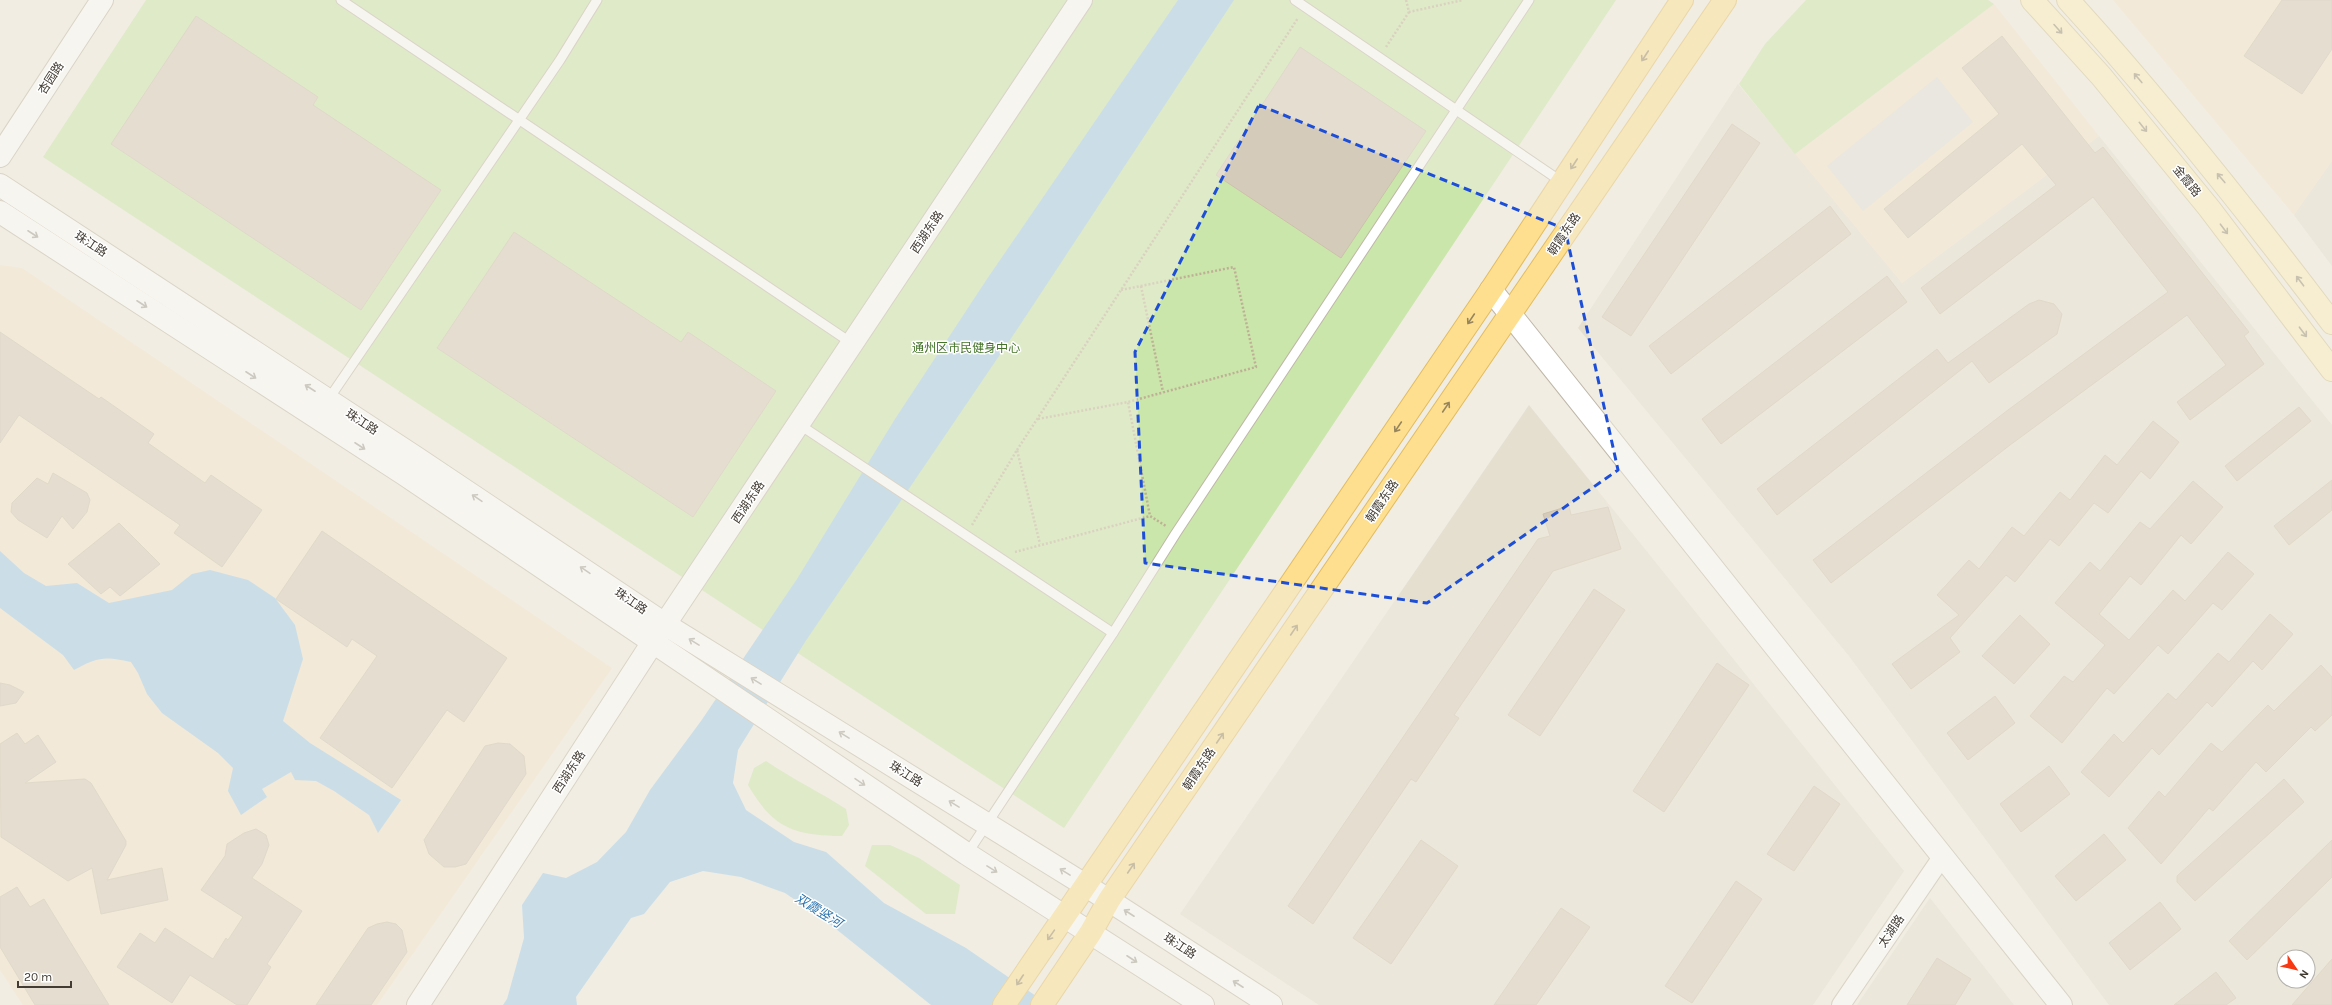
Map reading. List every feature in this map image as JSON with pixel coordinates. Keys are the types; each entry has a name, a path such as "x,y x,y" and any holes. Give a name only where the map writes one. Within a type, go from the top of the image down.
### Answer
{"main road":[{"path":"1660,34 1669,0"},
{"path":"1004,1005 1037,954 1491,290 1682,0"},
{"name":"朝霞东路","path":"1042,1005 1092,932 1109,900 1725,0"},
{"name":"金霞路","path":"2032,0 2101,76 2189,184 2332,370"},
{"path":"2068,0 2122,58 2236,196 2332,323"}],"street":[{"name":"杏园路","path":"0,156 102,0"},
{"name":"西湖东路","path":"418,1005 653,642 666,625 800,424 1081,0"},
{"name":"珠江路","path":"0,185 328,400 666,625 1109,900 1271,1005"},
{"name":"珠江路","path":"0,212 370,453 715,683 967,854 1092,932 1203,1005"},
{"path":"1491,290 2061,1005"},
{"name":"太湖路","path":"1841,1005 1942,857"}],"lane":[{"path":"341,0 853,344"},
{"path":"328,400 519,120 597,0"},
{"path":"1295,0 1562,182"},
{"path":"967,854 1113,633 1176,533 1529,0"},
{"path":"800,424 1010,566 1113,633"}],"path":[{"path":"1406,0 1409,12"},
{"path":"1379,57 1409,12 1463,0"},
{"path":"966,535 1017,450 1305,7"},
{"path":"1038,419 1128,402 1256,367 1234,267 1121,290"},
{"path":"1141,286 1163,392"},
{"path":"1128,402 1150,516 1176,533"},
{"path":"1017,450 1040,544"},
{"path":"1010,566 1016,551 1150,516"}],"highlighted area":[{"path":"1259,105 1565,229 1618,470 1427,603 1145,563 1135,352"}],"shaded area":[{"path":"2113,0 2332,0 2332,161 2294,215"},
{"path":"1994,4 2099,136 1902,283 1795,154"},
{"path":"1937,77 1973,122 1863,211 1827,166"},
{"path":"1738,84 1902,283 2099,136 2332,425 2332,1005 2109,1005 1849,656 1578,328"},
{"path":"2332,161 2332,266 2294,215"},
{"path":"0,265 22,268 612,668 377,1005 23,1005 0,970"},
{"path":"1529,405 1904,871 1813,1005 1319,1005 1180,914"},
{"path":"1930,898 2014,1005 1857,1005"}],"green space":[{"name":"通州区市民健身中心","path":"146,0 1616,0 1064,828 43,157"},
{"path":"1806,0 1988,0 1994,4 1795,154 1739,84 1765,44"},
{"path":"766,761 846,809 849,825 842,836 810,834 797,831 776,820 766,811 748,785 754,768"},
{"path":"872,845 890,845 919,858 960,885 955,914 926,914 865,866"}],"water":[{"name":"双霞竖河","path":"1178,0 1234,0 1020,325 805,642 738,750 733,783 746,810 794,842 826,852 884,903 966,948 1049,1005 931,1005 826,921 785,893 741,877 703,871 670,882 644,914 631,918 576,997 577,1005 503,1005 507,999 524,938 522,905 543,873 566,878 597,862 626,832 650,790 701,721 797,579 895,419 987,279"},
{"path":"0,551 24,573 46,586 77,583 109,603 172,590 192,574 210,570 248,580 275,598 295,625 303,659 283,721 310,743 401,800 378,833 369,815 334,791 316,781 295,780 291,772 262,789 267,797 241,815 228,791 233,768 218,753 162,713 147,694 138,673 131,662 107,658 89,662 74,670 63,655 0,608"}],"building":[{"path":"2282,0 2332,0 2332,49 2302,94 2244,56"},
{"path":"196,16 318,97 313,105 441,190 361,310 111,144"},
{"path":"2002,36 2095,153 2103,147 2249,332 2244,336 2264,364 2190,420 2177,402 2226,365 2187,315 2010,445 1831,583 1813,560 2008,410 2168,292 2093,197 1940,314 1921,288 2056,185 2022,144 1908,238 1884,209 1999,114 1962,68"},
{"path":"1300,47 1426,131 1341,258 1216,175"},
{"path":"1732,124 1760,143 1631,336 1602,317"},
{"path":"1830,206 1851,234 1671,374 1649,346"},
{"path":"514,232 681,342 688,332 776,391 693,517 437,348"},
{"path":"1887,276 1907,302 1721,444 1702,419"},
{"path":"2039,300 2054,304 2062,314 2057,334 1989,383 1972,361 1777,515 1757,489 1937,349 1948,363 2029,304"},
{"path":"0,332 99,399 101,397 154,434 148,443 205,483 211,475 262,510 222,567 174,533 180,525 19,415 0,443"},
{"path":"2299,407 2311,421 2237,481 2225,466"},
{"path":"2153,421 2179,442 2150,479 2141,471 2108,513 2094,503 2059,546 2050,539 2015,582 2006,575 1950,638 1960,652 1911,689 1892,664 1959,615 1937,595 1969,560 1979,569 2012,527 2024,536 2060,492 2070,500 2105,455 2117,465"},
{"path":"53,473 87,493 90,500 87,512 73,529 62,516 47,538 18,520 11,512 12,503 37,478 48,484"},
{"path":"2332,480 2332,510 2289,545 2274,526"},
{"path":"2193,481 2223,507 2191,544 2181,535 2141,585 2130,576 2099,614 2129,640 2173,590 2185,601 2228,552 2254,574 2222,610 2213,603 2168,654 2158,645 2114,694 2107,688 2062,743 2030,716 2064,676 2073,682 2105,645 2055,603 2090,562 2100,571 2140,522 2150,529"},
{"path":"1569,506 1571,515 1608,507 1621,549 1553,571 1454,715 1459,718 1416,782 1411,779 1313,924 1288,906 1538,539 1550,536 1543,514"},
{"path":"119,523 160,564 120,596 110,587 101,594 68,564"},
{"path":"322,531 507,658 464,722 447,710 392,788 320,738 377,656 352,639 347,647 276,599"},
{"path":"1594,589 1625,610 1540,736 1508,715"},
{"path":"2270,614 2293,634 2262,670 2253,661 2212,707 2207,702 2159,755 2152,748 2109,797 2081,772 2114,734 2123,743 2168,693 2176,700 2218,653 2229,662"},
{"path":"2020,615 2050,644 2014,684 1982,656"},
{"path":"1717,663 1749,685 1664,812 1633,791"},
{"path":"2321,665 2332,677 2332,715 2315,731 2311,727 2266,772 2256,762 2213,811 2209,808 2161,864 2128,828 2159,791 2165,797 2211,743 2222,752 2268,705 2274,711"},
{"path":"0,683 10,685 24,692 16,703 0,706"},
{"path":"1995,696 2015,723 1968,760 1947,733"},
{"path":"17,733 25,744 38,735 56,762 25,783 85,779 91,783 126,841 126,845 107,880 162,868 168,900 101,914 92,868 68,881 1,837 0,744"},
{"path":"498,743 510,744 524,756 526,774 466,864 455,867 444,867 429,854 424,840 485,746"},
{"path":"2049,766 2070,794 2021,832 2000,804"},
{"path":"2284,779 2304,802 2195,901 2177,882 2177,876"},
{"path":"1814,786 1840,804 1794,871 1767,854"},
{"path":"256,829 266,835 269,845 262,864 252,878 302,911 267,964 271,967 247,1005 237,1005 190,975 172,1003 117,967 140,933 155,943 165,928 213,959 226,938 228,940 243,917 201,890 225,856 227,844 244,833"},
{"path":"2104,834 2126,860 2076,901 2055,876"},
{"path":"1421,840 1458,866 1391,964 1353,938"},
{"path":"2332,840 2332,877 2247,960 2229,941"},
{"path":"1736,881 1762,899 1692,1003 1665,986"},
{"path":"17,887 30,907 44,899 109,1005 35,1005 0,947 0,897"},
{"path":"2160,902 2181,929 2130,970 2109,943"},
{"path":"1561,908 1590,927 1536,1005 1494,1005"},
{"path":"387,922 396,924 402,930 407,952 371,1005 316,1005 368,928"},
{"path":"1937,958 1971,979 1955,1005 1907,1005"},
{"path":"2332,959 2332,1005 2292,1005 2306,989 2316,989 2316,977"},
{"path":"2216,972 2236,998 2226,1005 2174,1005"}]}
